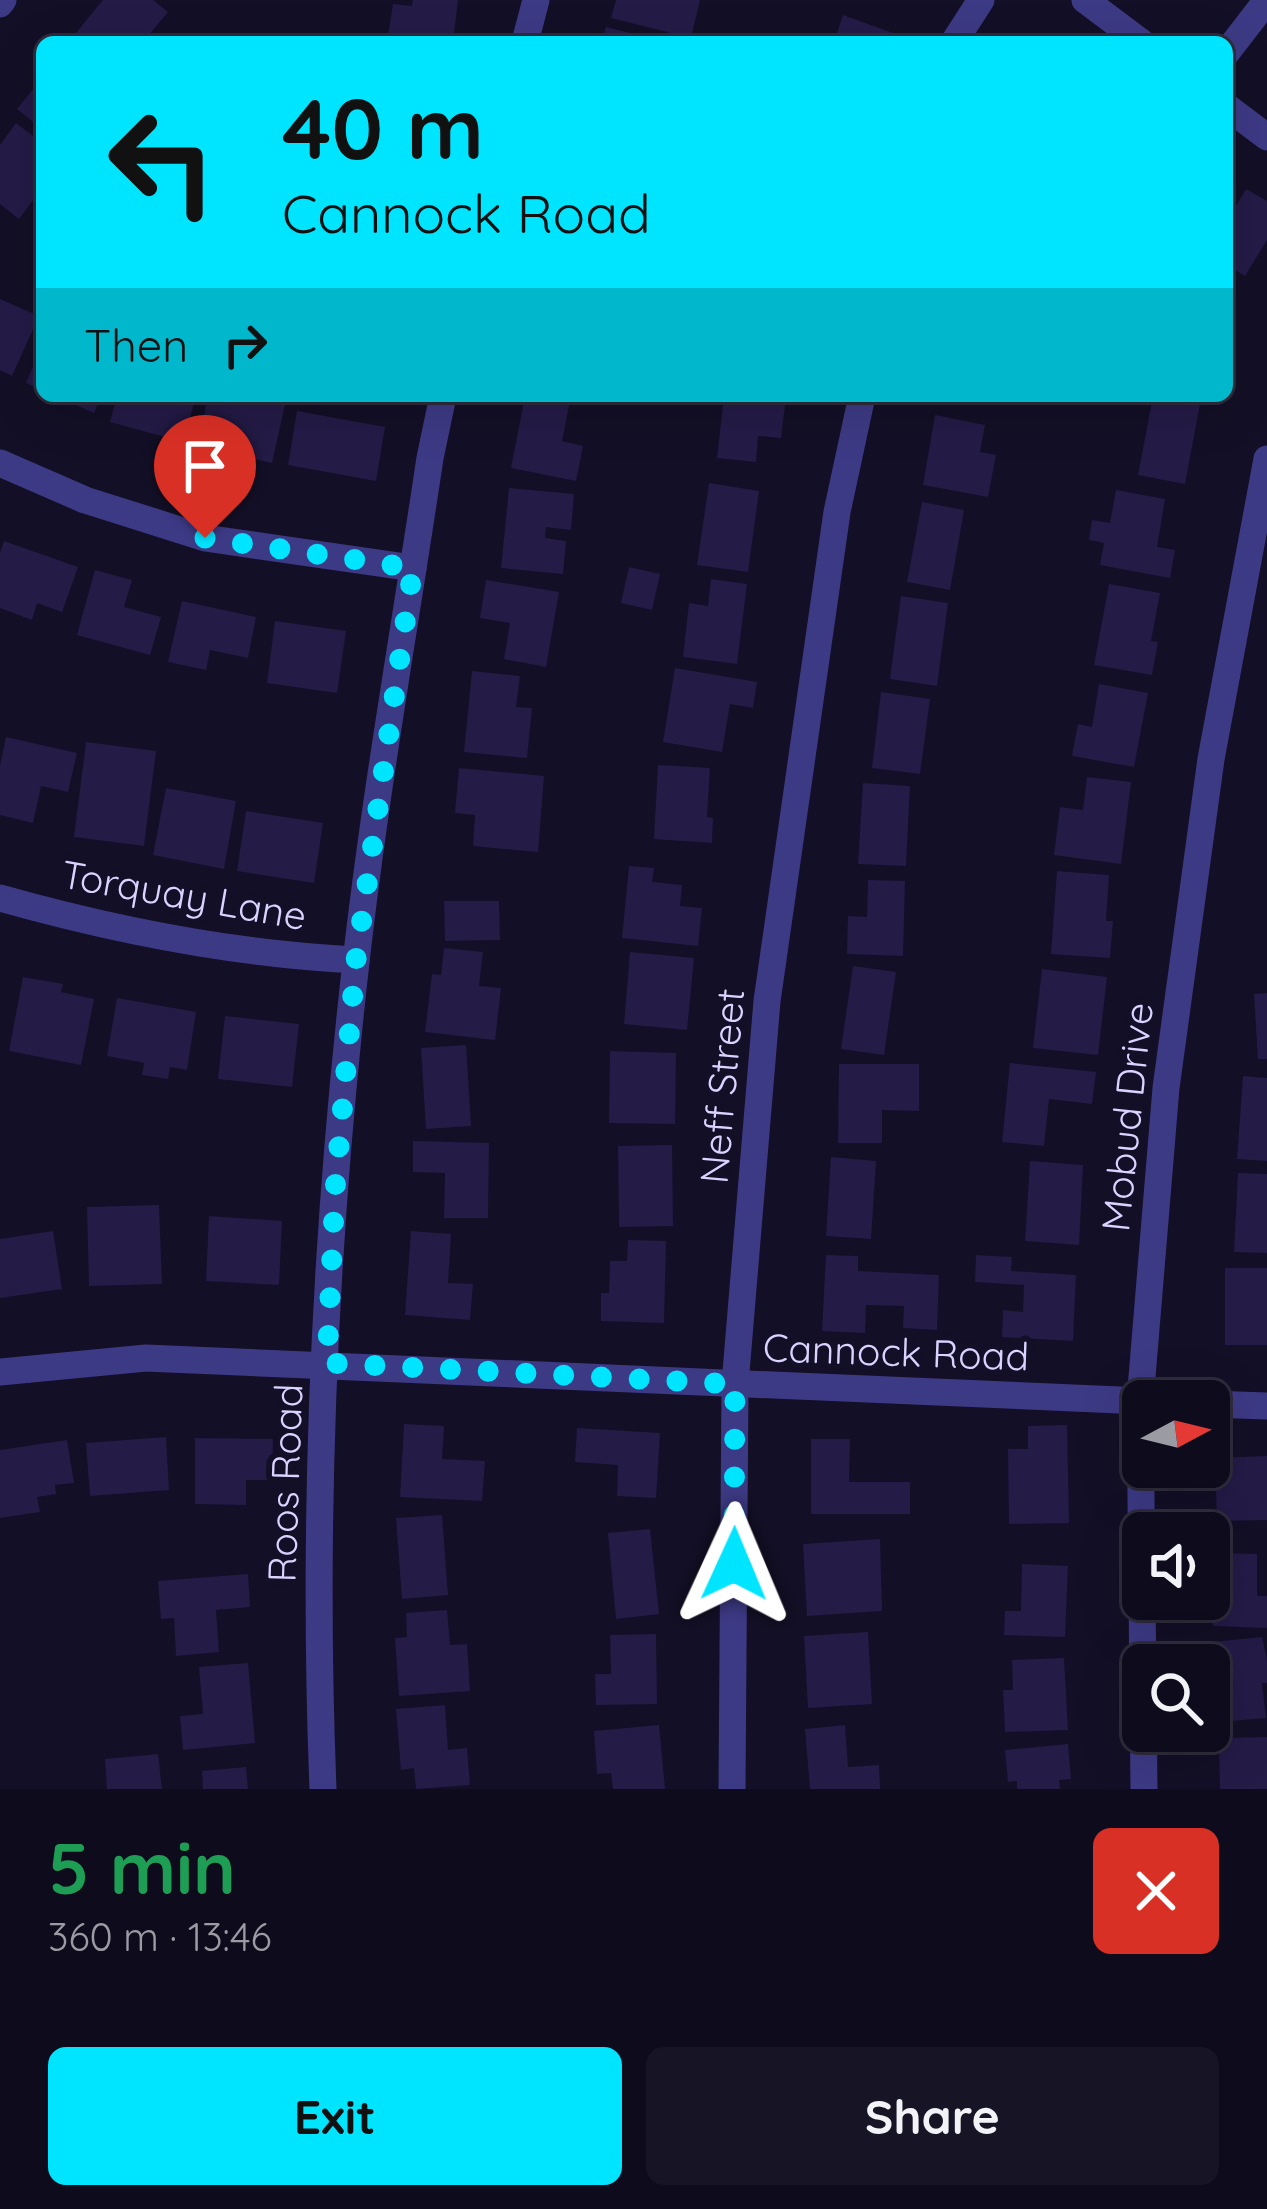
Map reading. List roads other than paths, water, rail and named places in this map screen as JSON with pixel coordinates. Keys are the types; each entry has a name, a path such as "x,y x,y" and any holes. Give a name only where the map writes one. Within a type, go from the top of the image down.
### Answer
{"street":[{"path":"527,36 536,0"},
{"path":"957,36 981,0"},
{"path":"1085,0 1133,36"},
{"path":"1233,44 1267,0"},
{"path":"1233,112 1267,137"},
{"name":"Roos Road","path":"323,1789 320,1565 335,1190 356,960 442,402"},
{"name":"Neff Street","path":"732,1789 735,1384 767,1001 837,512 861,402"},
{"name":"Mobud Drive","path":"1143,1380 1172,1041 1211,759 1267,459"},
{"path":"0,463 85,500 205,538 413,568"},
{"name":"Torquay Lane","path":"0,898 95,925 170,939 289,957 356,960"},
{"name":"Cannock Road","path":"0,1372 146,1358 1122,1400"},
{"path":"1230,1405 1267,1406"},
{"name":"Mobud Drive","path":"1142,1488 1144,1789"}]}
